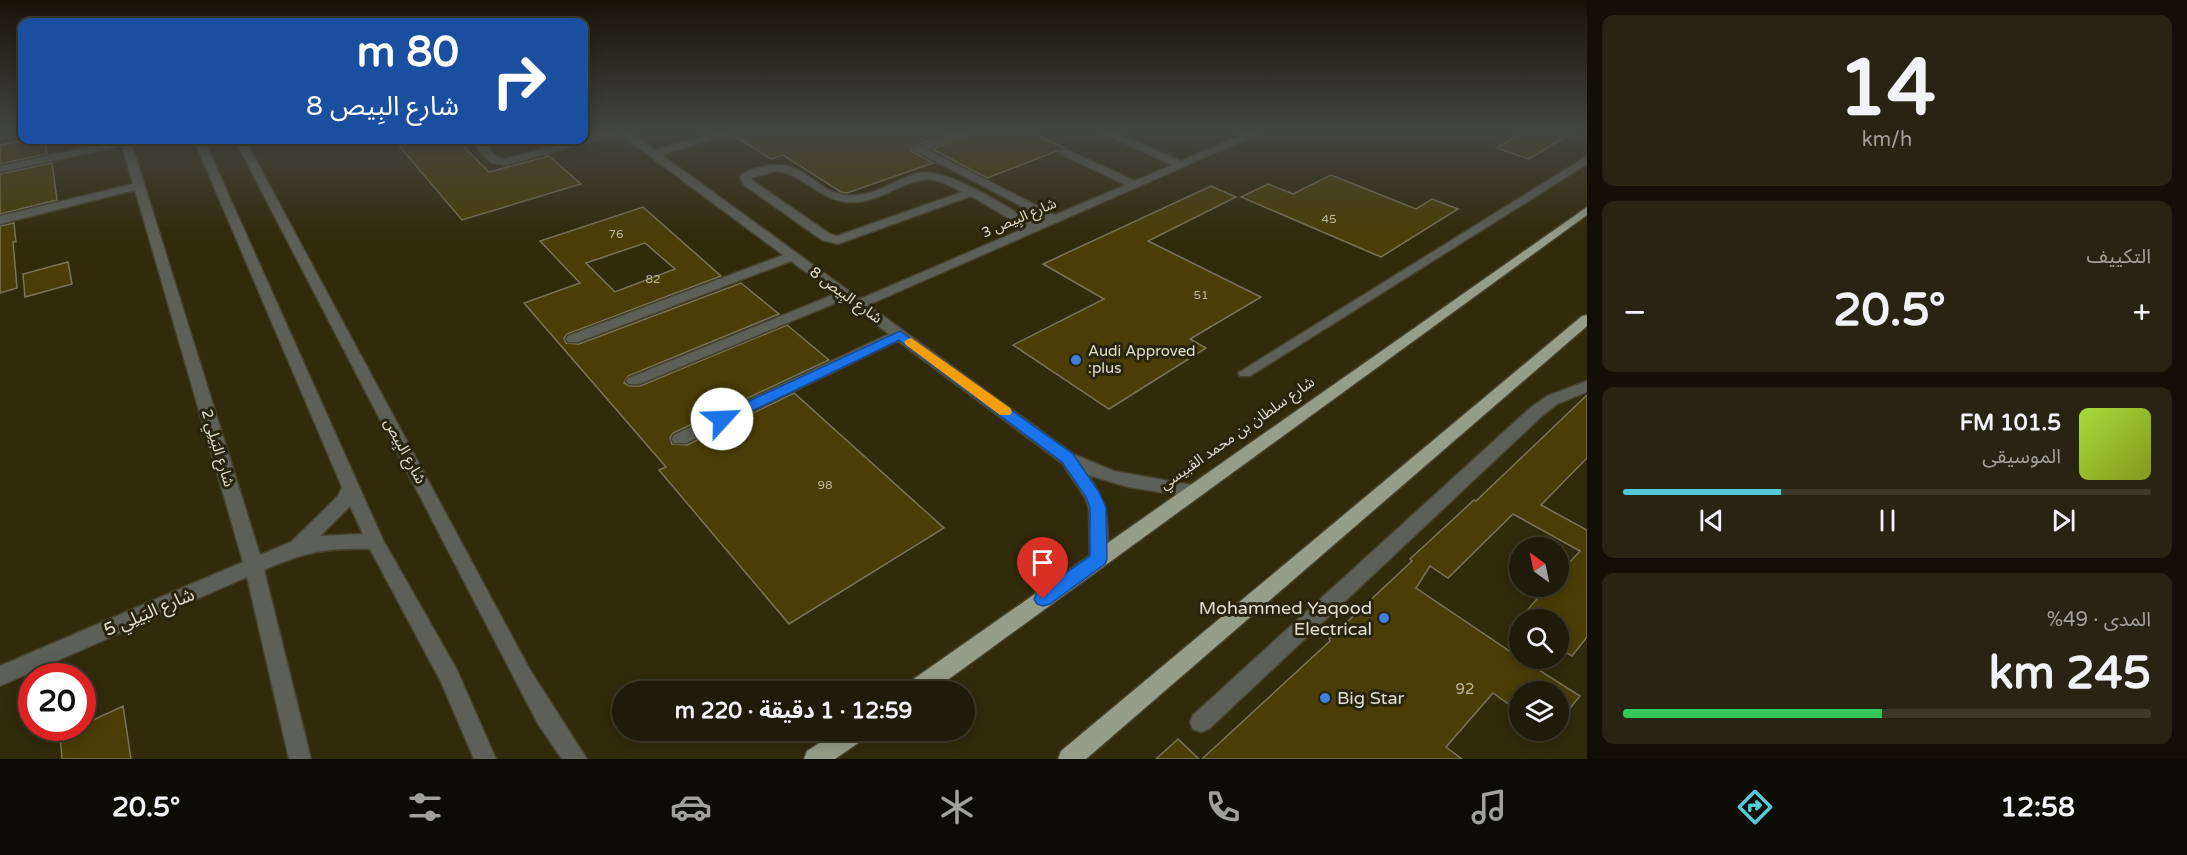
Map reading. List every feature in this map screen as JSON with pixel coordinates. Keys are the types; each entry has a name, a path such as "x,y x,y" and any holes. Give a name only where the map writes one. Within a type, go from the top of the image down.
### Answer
{"main road":[{"name":"شارع سلطان بن محمد القبيسي","path":"928,681 1587,210"},
{"path":"1069,759 1587,320"},
{"path":"815,759 842,741"}],"street":[{"name":"شارع البَيلِي 2","path":"134,167 254,566 300,759"},
{"path":"211,167 375,542 450,677 485,759"},
{"name":"شارع البِيص","path":"254,167 523,677 546,717 576,759"},
{"name":"شارع البِيص 8","path":"672,167 1067,458 1099,475 1191,491"},
{"path":"777,167 751,173 745,179 826,237 838,240 970,193"},
{"path":"784,167 795,171 835,196 852,200 930,175 941,177 1034,228"},
{"path":"953,167 1054,219"},
{"path":"1097,167 1135,185"},
{"name":"شارع البِيص 3","path":"859,304 1175,167"},
{"path":"1245,373 1574,167"},
{"path":"0,220 139,186"},
{"path":"573,339 793,256"},
{"path":"634,381 845,294"},
{"path":"680,440 900,334"},
{"path":"1201,722 1536,412 1552,400 1587,386"},
{"name":"شارع البِيص 8","path":"1067,458 1094,496 1098,508 1099,559"},
{"name":"شارع البَيلِي 5","path":"298,547 345,500 351,486"},
{"name":"شارع البَيلِي 5","path":"0,676 298,547 336,542 375,542"}],"shaded area":[{"path":"0,167 1587,167 1587,759 0,759"}],"building":[{"path":"31,167 53,167 57,200 0,214 0,174"},
{"path":"417,167 484,167 489,172 506,167 562,167 581,184 462,220"},
{"path":"802,167 920,167 847,193 841,192"},
{"path":"967,167 1015,167 987,178"},
{"path":"1331,175 1416,209 1432,199 1458,209 1381,257 1241,197 1268,184 1293,194"},
{"path":"1211,186 1236,197 1148,241 1261,297 1190,339 1206,348 1109,409 1013,345 1104,299 1043,264"},
{"path":"643,207 721,276 567,334 564,338 566,343 579,344 741,283 779,314 628,376 624,383 629,386 640,386 787,325 829,360 673,433 670,438 672,444 687,445 794,393 944,528 789,624 659,470 666,467 524,303 580,283 540,241","holes":["645,243 675,269 615,292 586,263"]},
{"path":"14,223 16,242 13,242 17,288 0,293 0,226"},
{"path":"68,262 72,284 25,297 23,274"},
{"path":"1587,395 1587,458 1541,505 1587,530 1587,637 1572,656 1569,654 1569,609 1528,609 1539,597 1569,597 1569,563 1580,551 1569,545 1569,537 1555,537 1513,514 1448,578 1430,566 1416,588 1509,651 1509,669 1537,669 1556,681 1509,681 1509,704 1493,693 1446,747 1462,759 1202,759 1330,641 1329,639 1412,561 1410,559 1474,500 1476,501"},
{"path":"1569,689 1580,696 1569,710"},
{"path":"123,706 131,759 62,759 60,741 96,741 96,719"},
{"path":"1178,739 1199,759 1156,759"}],"slow traffic":[{"path":"911,342 1005,412"}],"place":[{"name":"Audi Approved :plus","path":"1076,360"},
{"name":"Mohammed Yaqood Electrical","path":"1384,618"},
{"name":"Big Star","path":"1325,698"}],"route":[{"path":"722,419 900,334 1067,458 1094,496 1098,508 1099,559 1043,599"}]}
